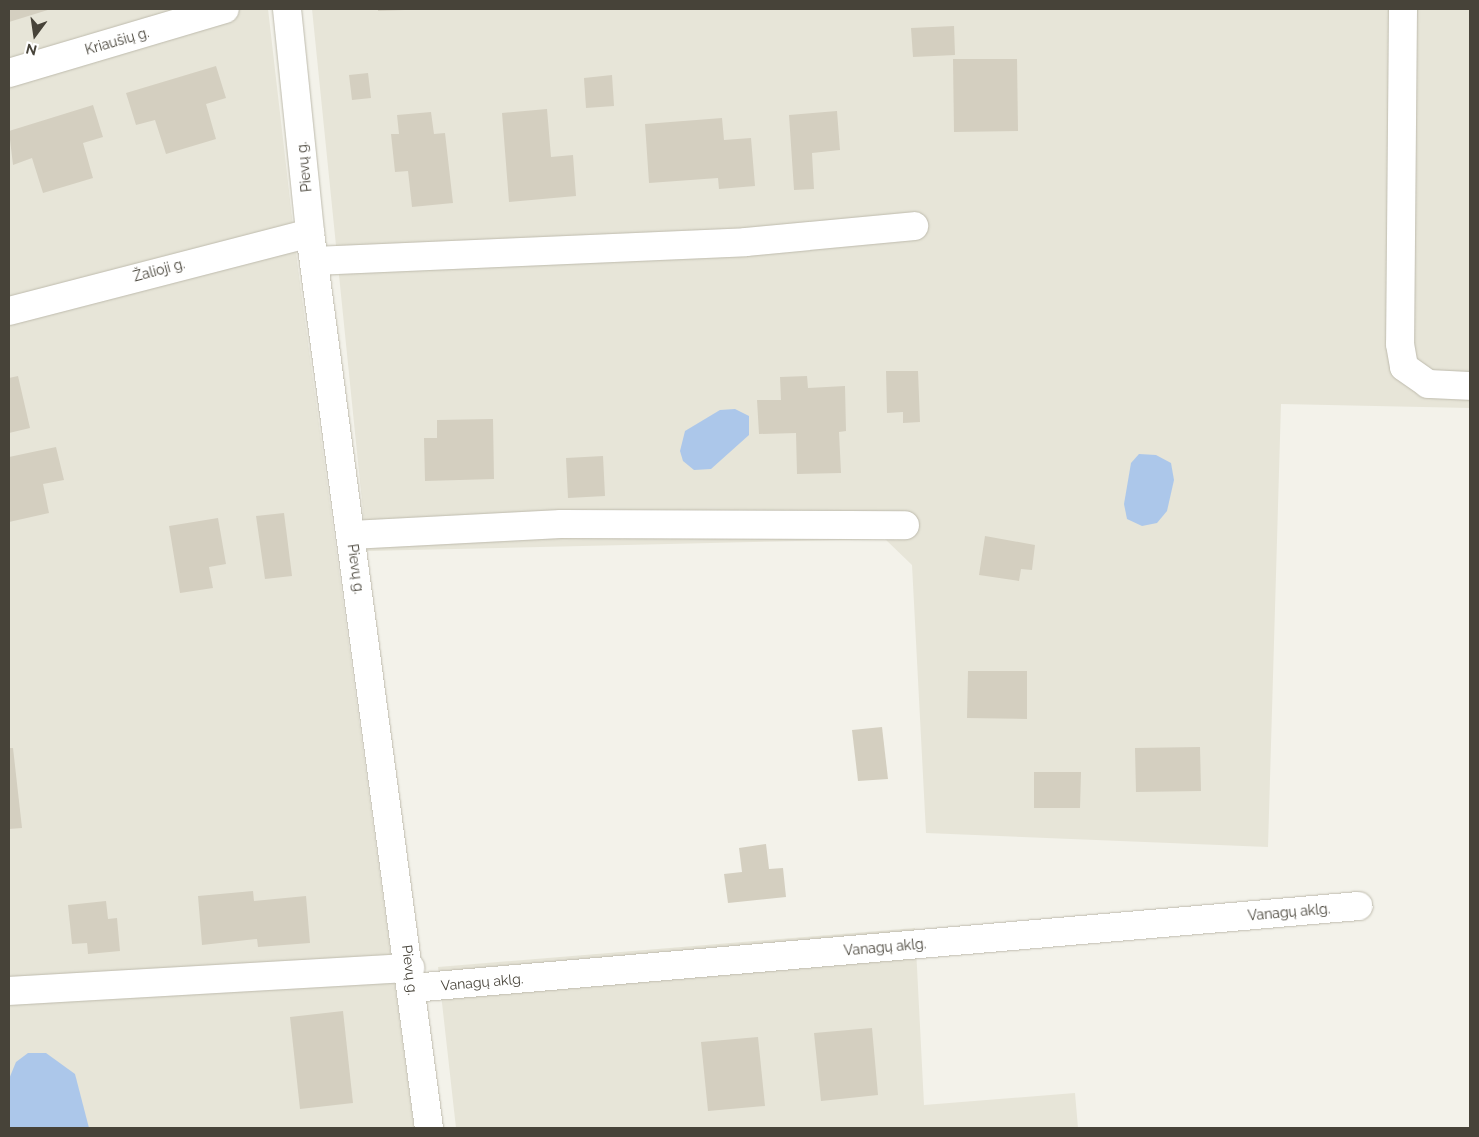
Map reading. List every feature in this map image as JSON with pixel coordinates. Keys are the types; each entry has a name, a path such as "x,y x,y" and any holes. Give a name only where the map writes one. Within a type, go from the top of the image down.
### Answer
{"street":[{"name":"Kriaušių g.","path":"9,73 225,9"},
{"name":"Pievų g.","path":"287,9 310,233 411,978 429,1128"},
{"path":"1403,9 1400,344 1404,367 1428,384 1470,386"},
{"path":"314,261 746,242 914,226"},
{"name":"Žalioji g.","path":"9,311 310,233"},
{"path":"351,535 561,524 905,525"},
{"name":"Vanagų aklg.","path":"9,991 411,978 1358,906"}],"shaded area":[{"path":"9,9 268,9 297,260 414,1128 9,1128"},
{"path":"312,9 1470,9 1470,408 1281,404 1268,847 926,833 912,565 885,539 367,551"},
{"path":"915,928 924,1105 1075,1093 1078,1128 456,1128 438,967"}],"water":[{"path":"735,409 749,416 749,435 711,469 694,470 683,461 680,451 685,431 720,410"},
{"path":"1139,454 1156,455 1171,463 1174,480 1167,511 1157,523 1142,526 1127,519 1124,504 1131,463"},
{"path":"28,1053 46,1053 75,1074 89,1128 9,1128 9,1079 16,1062"}],"building":[{"path":"9,9 51,9 9,22"},
{"path":"378,9 405,9 405,10 378,11"},
{"path":"954,26 955,55 913,57 911,28"},
{"path":"953,59 1017,59 1018,131 954,132"},
{"path":"216,66 226,98 206,104 216,139 166,154 155,120 136,125 126,93"},
{"path":"368,73 371,98 352,100 349,75"},
{"path":"612,75 614,106 586,108 584,78"},
{"path":"93,105 103,137 83,143 93,178 43,193 32,158 13,165 9,131"},
{"path":"547,109 551,157 573,155 576,196 509,202 502,113"},
{"path":"837,111 840,150 812,153 814,189 794,190 789,115"},
{"path":"431,112 434,134 445,133 453,203 412,207 408,171 395,172 391,134 399,134 397,115"},
{"path":"722,118 724,140 751,138 755,186 719,189 718,178 649,183 645,124"},
{"path":"886,371 918,371 920,422 903,423 903,412 887,413"},
{"path":"18,376 30,428 9,433 9,378"},
{"path":"807,376 808,388 845,386 846,431 839,432 841,473 797,474 796,433 759,434 757,400 781,400 780,377"},
{"path":"493,419 494,479 425,481 424,438 437,438 437,420"},
{"path":"56,447 64,480 43,484 49,513 9,522 9,457"},
{"path":"603,456 605,496 568,498 566,458"},
{"path":"284,513 292,576 265,579 256,516"},
{"path":"218,518 226,564 209,567 213,588 180,593 169,526"},
{"path":"985,536 1035,545 1032,570 1021,569 1019,581 979,575"},
{"path":"968,671 1027,671 1027,719 967,718"},
{"path":"882,727 888,779 858,781 852,730"},
{"path":"1200,747 1201,791 1136,792 1135,748"},
{"path":"9,748 13,748 22,828 9,829"},
{"path":"1034,772 1081,772 1080,808 1034,808"},
{"path":"766,844 769,869 783,868 786,897 728,903 724,874 742,872 739,848"},
{"path":"253,891 254,901 306,896 310,943 258,947 257,939 202,945 198,896"},
{"path":"106,901 108,919 117,918 120,951 88,954 87,943 72,944 68,905"},
{"path":"343,1011 353,1103 300,1109 290,1017"},
{"path":"872,1028 878,1095 821,1101 814,1033"},
{"path":"758,1037 765,1106 708,1111 701,1042"}]}
